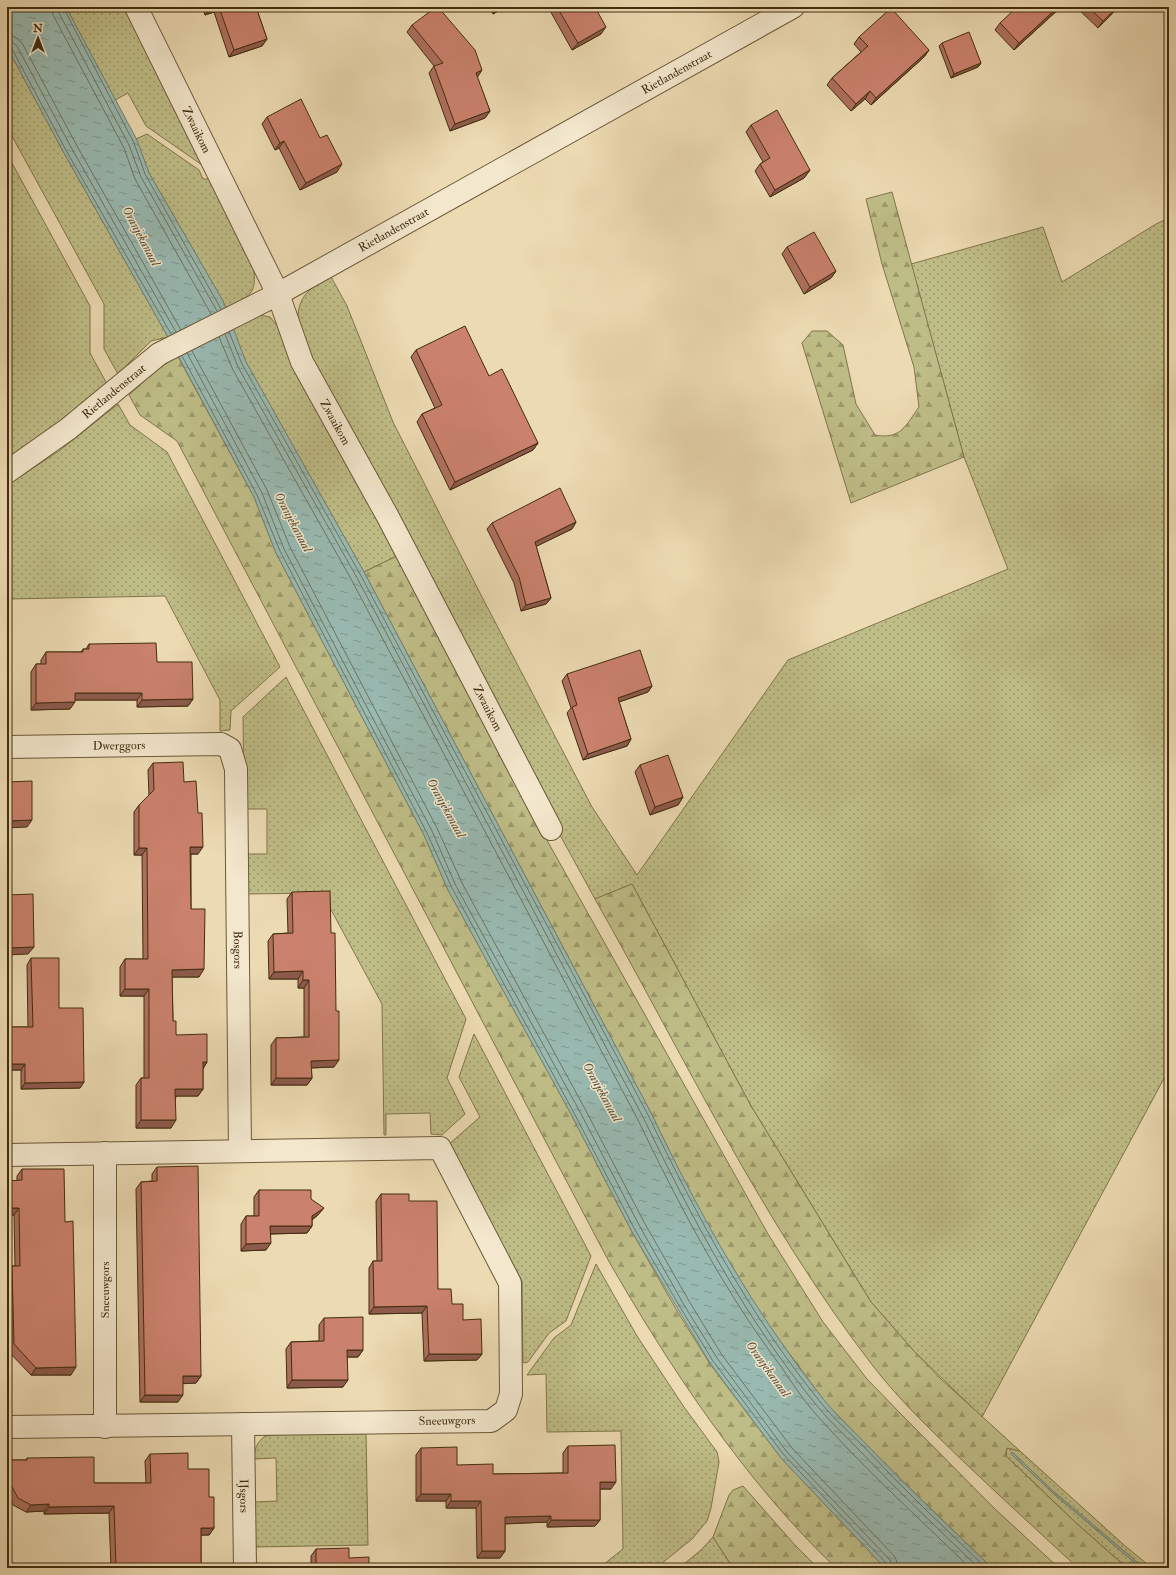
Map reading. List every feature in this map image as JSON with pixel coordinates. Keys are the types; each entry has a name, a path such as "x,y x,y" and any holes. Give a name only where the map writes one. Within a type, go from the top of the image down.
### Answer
{"street":[{"name":"Zwaaikom","path":"136,7 278,294 302,362 388,517 551,829"},
{"name":"Rietlandenstraat","path":"7,472 68,429 159,354 278,294 793,7"},
{"name":"Dwerggors","path":"7,747 221,744 230,749"},
{"name":"Bosgors","path":"230,749 236,769 240,1151"},
{"name":"Sneeuwgors","path":"7,1427 105,1427 491,1421 506,1410 511,1394 510,1283 440,1148 240,1151"},
{"path":"7,1154 240,1151"},
{"name":"Sneeuwgors","path":"105,1153 105,1427"},
{"name":"IJsgors","path":"243,1424 245,1568"}],"green space":[{"path":"66,7 128,7 205,167 146,126 128,93 115,100"},
{"path":"7,47 64,153 168,337 151,341 118,374 104,349 104,304 7,127"},
{"path":"147,134 199,170 203,179 211,179 253,265 254,283 250,294 226,310 223,301 149,173 136,139"},
{"path":"7,154 90,306 90,353 107,384 71,415 7,459 7,297 10,297 7,291"},
{"path":"892,192 964,457 851,503 802,343 812,331 827,331 843,345 856,404 875,435 891,435 902,430 919,407 914,367 882,264 866,199"},
{"path":"1169,218 1169,1069 982,1417 913,1350 871,1302 751,1106 632,884 595,899 537,793 336,413 298,328 299,309 304,296 330,275 347,306 393,422 482,597 592,807 637,875 788,660 1008,569 964,457 911,264 1043,227 1062,282 1156,224"},
{"path":"260,315 270,317 279,328 401,554 364,572 246,362 231,326"},
{"path":"177,355 254,497 276,553 424,835 448,890 571,1114 631,1230 676,1309 710,1364 781,1458 885,1568 836,1568 803,1535 740,1461 711,1421 656,1340 607,1258 177,441 140,415 129,395 151,375"},
{"path":"118,404 130,425 167,452 280,667 231,711 230,730 220,731 220,700 165,596 7,599 7,485 59,451"},
{"path":"401,554 544,835 768,1234 823,1322 867,1379 995,1509 1059,1568 992,1568 887,1466 825,1402 764,1319 716,1240 685,1183 651,1113 364,572"},
{"path":"286,677 466,1019 447,1078 465,1114 442,1135 431,1134 430,1113 386,1114 386,1135 384,1135 382,1004 322,893 246,894 245,854 267,854 267,809 244,809 243,717"},
{"path":"632,884 751,1106 871,1302 913,1350 942,1380 1020,1451 1007,1448 1006,1456 1075,1522 1127,1568 1078,1568 965,1463 906,1404 883,1379 833,1311 795,1254 760,1196 693,1078 595,899"},
{"path":"474,1034 591,1256 566,1321 549,1333 528,1362 523,1363 522,1281 448,1145 480,1117 459,1077"},
{"path":"596,1264 637,1336 684,1407 717,1452 719,1462 711,1508 707,1521 692,1539 656,1568 599,1568 623,1549 621,1431 547,1432 546,1374 527,1375 554,1338 571,1325"},
{"path":"366,1432 368,1545 255,1547 255,1502 277,1501 276,1458 254,1459 256,1446 259,1441 264,1437 283,1433"},
{"path":"1008,1448 1020,1451 1124,1545 1152,1568 1144,1568 1053,1491 1012,1452 1011,1454 1053,1493 1141,1568 1127,1568 1075,1522 1006,1456 1005,1451"},
{"path":"743,1486 794,1544 818,1568 733,1568 713,1537 729,1495 733,1490"},
{"path":"713,1537 733,1568 679,1568 701,1550"}],"water":[{"name":"Oranjekanaal","path":"7,7 66,7 137,140 149,173 223,301 246,362 364,572 651,1113 689,1189 752,1298 799,1368 830,1407 992,1568 885,1568 781,1458 710,1363 631,1230 571,1114 448,890 424,835 276,553 254,497 168,337 64,153 7,47"},
{"path":"1012,1452 1053,1491 1144,1568 1141,1568 1053,1493 1011,1454"}],"building":[{"path":"219,7 256,7 267,39 234,50"},
{"path":"438,7 475,50 482,70 476,73 490,111 455,124 434,66 443,63 412,25"},
{"path":"557,7 599,7 596,9 606,27 578,43"},
{"path":"1017,7 1058,7 1019,43 1000,23"},
{"path":"1088,7 1117,7 1103,21"},
{"path":"891,8 929,50 876,98 870,91 856,104 832,78 868,46 859,37"},
{"path":"969,32 981,63 954,74 942,43"},
{"path":"301,99 320,138 327,135 342,164 306,183 284,141 280,143 267,117"},
{"path":"777,110 810,170 775,190 760,164 770,158 751,125"},
{"path":"814,232 836,271 810,287 787,247"},
{"path":"465,326 489,376 502,369 538,443 455,482 422,414 442,405 416,350"},
{"path":"560,488 576,522 535,542 551,598 526,605 519,577 492,523"},
{"path":"156,643 157,662 192,662 193,699 142,700 142,693 75,693 75,702 36,703 36,664 46,664 46,652 83,652 83,649 89,649 89,644"},
{"path":"640,650 652,686 618,698 631,739 588,754 572,707 577,705 567,674"},
{"path":"668,755 683,797 655,807 640,765"},
{"path":"183,762 184,782 196,781 198,813 202,813 203,847 190,847 191,909 205,909 204,969 172,970 173,1021 176,1021 176,1035 207,1034 207,1062 203,1062 203,1089 175,1089 176,1120 141,1120 141,1078 149,1078 149,989 125,989 125,959 148,959 147,848 139,848 139,805 154,790 153,763"},
{"path":"32,781 32,820 7,821 7,782"},
{"path":"330,891 331,933 335,933 336,1011 339,1011 339,1060 311,1061 312,1078 276,1078 276,1038 309,1037 309,980 303,980 303,971 274,972 273,934 293,933 292,892"},
{"path":"33,894 34,947 7,948 7,895"},
{"path":"31,958 59,958 59,1008 83,1008 84,1082 25,1083 25,1064 7,1064 7,1027 33,1027"},
{"path":"198,1166 201,1376 183,1376 183,1395 145,1395 141,1182 157,1181 157,1167"},
{"path":"22,1169 64,1169 65,1222 73,1221 76,1367 36,1368 14,1344 12,1266 20,1266 19,1208 7,1208 7,1181 22,1180"},
{"path":"259,1190 311,1190 311,1199 324,1208 312,1216 312,1226 270,1226 271,1243 246,1244 246,1216 259,1216"},
{"path":"381,1194 409,1194 409,1201 437,1201 438,1289 451,1289 452,1304 463,1304 463,1320 481,1319 482,1354 429,1354 427,1306 374,1307 373,1261 382,1261"},
{"path":"363,1317 363,1350 347,1350 348,1380 292,1380 291,1342 324,1341 324,1318"},
{"path":"615,1445 616,1482 600,1482 600,1520 551,1520 551,1516 505,1517 505,1551 482,1551 481,1501 451,1501 451,1494 421,1494 421,1448 457,1447 457,1465 493,1464 493,1474 568,1473 568,1446"},
{"path":"188,1453 188,1469 209,1469 209,1497 214,1497 214,1528 201,1528 201,1568 116,1568 114,1506 49,1507 49,1504 31,1505 18,1498 10,1483 10,1460 27,1460 27,1458 94,1457 94,1483 151,1483 150,1454"},
{"path":"349,1548 349,1558 369,1557 369,1568 291,1568 291,1566 316,1565 316,1549"},
{"path":"34,1566 64,1566 64,1568 34,1568"}]}
